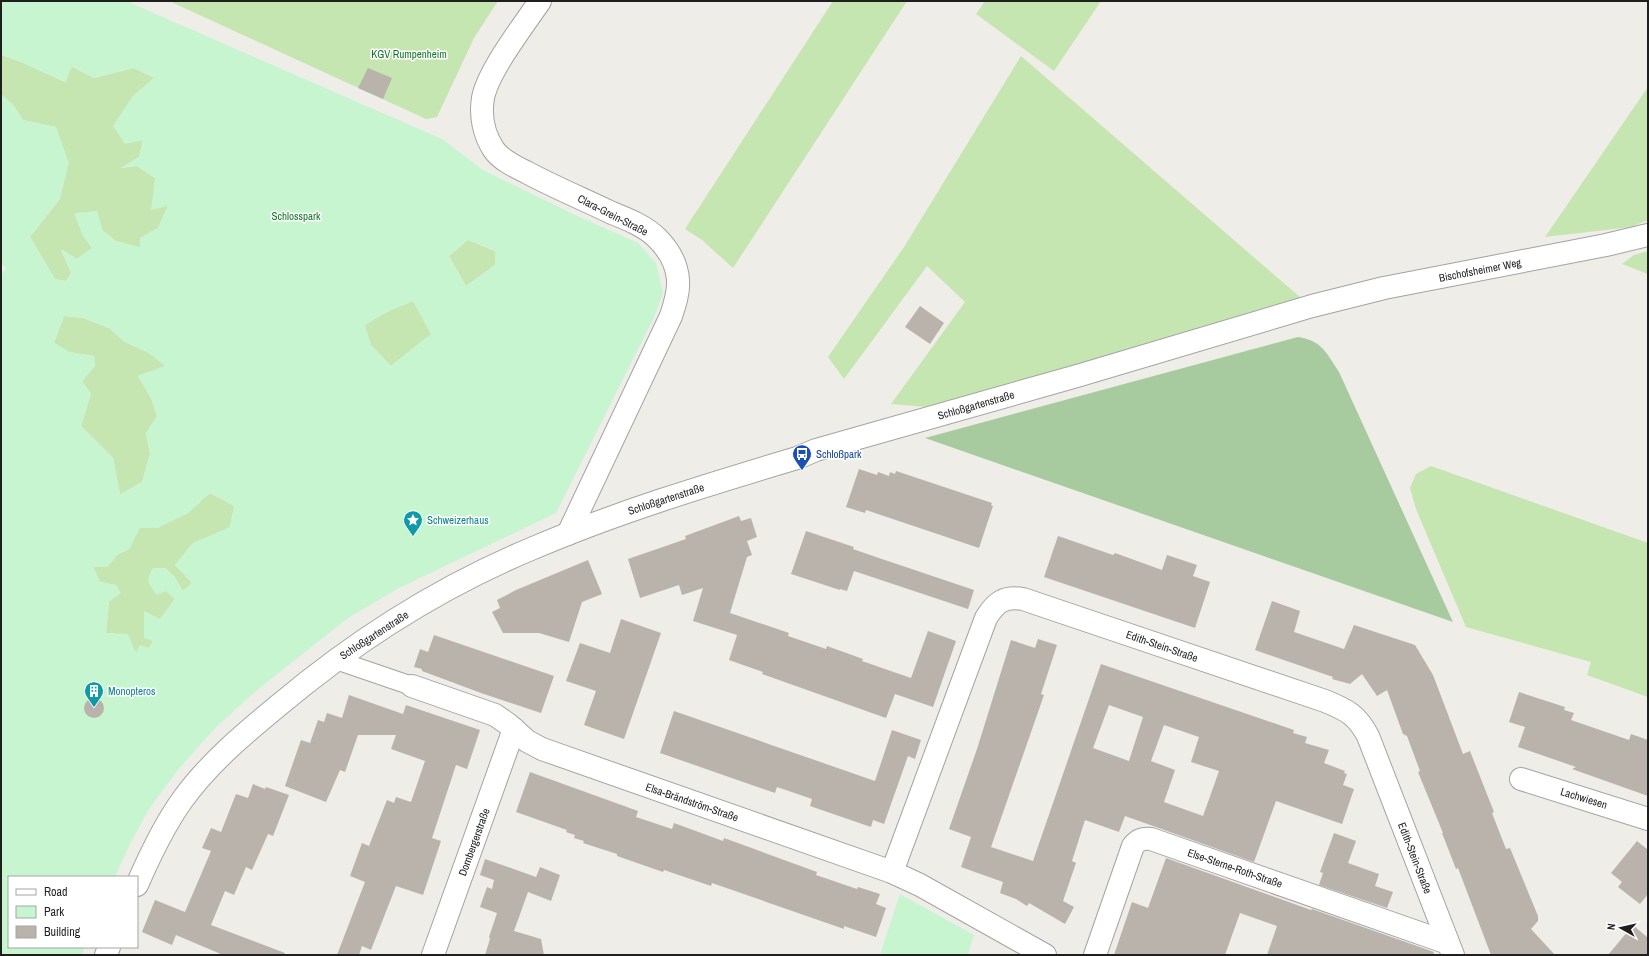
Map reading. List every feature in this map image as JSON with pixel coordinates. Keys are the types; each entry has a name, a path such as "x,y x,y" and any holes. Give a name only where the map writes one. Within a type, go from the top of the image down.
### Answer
{"street":[{"name":"Clara-Grein-Straße","path":"540,1 488,83 483,105 483,124 486,134 495,151 510,163 627,220 656,237 672,258 678,281 677,297 671,316 568,534"},
{"name":"Bischofsheimer Weg","path":"1312,306 1384,288 1648,235"},
{"name":"Schloßgartenstraße","path":"138,883 150,856 173,814 196,782 264,717 297,689 386,626 438,595 530,549 626,511 797,458 816,450 1070,378 1312,306"},
{"name":"Edith-Stein-Straße","path":"892,872 986,618 993,606 1011,597 1023,599 1325,701 1355,716 1362,724 1368,736 1451,949"},
{"name":"Elsa-Brändström-Straße","path":"336,660 495,715 502,719 527,741 542,749 892,872 920,885 1045,955"},
{"name":"Dornbergerstraße","path":"433,955 514,729"},
{"name":"Lachwiesen","path":"1521,779 1648,819"},
{"name":"Else-Sterne-Roth-Straße","path":"1095,955 1133,846 1137,841 1143,838 1151,839 1451,949"}],"green space":[{"name":"Schlosspark","path":"1,1 126,1 442,139 483,170 573,214 638,243 656,263 663,293 655,315 556,513 399,588 348,618 257,690 216,727 177,771 149,809 130,844 115,876 8,876 8,948 84,948 81,955 1,955 1,275 6,268 1,263 1,94 14,106 23,120 56,127 69,163 60,199 30,237 55,279 66,281 71,273 61,249 77,259 92,248 82,234 74,213 97,211 103,231 116,241 140,247 140,238 158,228 168,206 151,210 155,178 137,166 120,168 139,157 143,140 125,144 113,126 132,97 154,78 134,68 94,78 72,66 66,82 21,62 1,55","holes":["468,240 495,250 495,265 466,286 449,256","413,301 431,334 391,366 371,345 365,325 389,311","64,316 83,318 109,328 125,342 149,353 165,366 138,376 151,398 157,416 146,433 150,454 142,482 120,494 113,458 81,426 91,394 82,381 95,366 94,356 69,352 54,343","210,493 234,506 230,527 193,543 175,565 192,583 183,591 174,576 166,568 153,568 148,580 151,588 157,595 166,591 175,599 160,619 144,611 144,638 153,641 149,648 140,645 136,653 128,634 106,633 109,602 121,593 116,585 100,582 93,567 107,567 117,555 129,549 140,528 157,528 188,513"]},
{"name":"KGV Rumpenheim","path":"169,1 498,1 474,38 437,117 426,119"},
{"path":"833,1 907,1 733,268 702,240 685,229"},
{"path":"985,1 1101,1 1054,71 976,14"},
{"path":"1,55 21,62 65,82 71,66 94,78 134,68 154,78 132,97 143,140 139,157 122,168 137,166 155,178 168,206 158,228 140,238 140,248 116,241 103,231 82,234 92,248 77,259 61,250 71,273 66,281 55,279 30,237 60,199 56,127 23,120 14,106 1,94"},
{"path":"1021,56 1301,298 1052,374 927,407 891,404 965,302 927,266 844,379 828,357 904,247"},
{"path":"1648,87 1648,220 1631,227 1545,237"},
{"path":"468,240 495,251 495,265 466,286 449,256"},
{"path":"1648,251 1648,274 1622,264 1634,255"},
{"path":"413,301 431,334 391,366 371,345 364,325 389,311"},
{"path":"64,316 83,318 109,328 125,342 149,353 166,366 138,376 151,398 157,416 146,433 150,454 142,482 120,495 113,458 81,426 91,394 82,381 95,366 94,356 69,352 54,343"},
{"path":"1298,337 1313,341 1323,348 1339,372 1453,622 925,438"},
{"path":"1431,466 1648,543 1648,697 1587,675 1591,662 1466,627 1416,509 1410,488 1416,474"},
{"path":"210,493 234,506 230,528 193,543 175,565 192,583 183,591 174,576 166,591 175,599 160,619 145,612 153,641 149,648 137,653 113,633 106,633 109,602 116,585 100,582 93,567 107,567 117,555 129,549 140,527 157,528 188,513"},
{"path":"900,894 974,935 968,955 880,955"}],"building":[{"path":"368,68 392,78 383,99 358,88"},
{"path":"920,306 944,323 930,344 905,327"},
{"path":"859,469 877,475 878,472 889,476 890,472 895,474 896,471 992,503 991,505 993,506 979,548 866,510 865,513 846,507"},
{"path":"739,516 741,521 751,518 757,537 747,541 752,555 747,557 730,613 789,633 788,636 826,649 827,646 863,659 862,661 911,678 928,631 956,641 933,707 895,694 886,718 762,674 763,672 729,660 737,635 693,621 703,588 682,595 679,585 640,598 628,559 686,539 685,536"},
{"path":"806,531 854,547 853,549 974,590 968,609 854,571 847,591 791,574"},
{"path":"1058,536 1113,555 1115,553 1162,570 1167,555 1197,565 1193,576 1210,582 1195,628 1044,577"},
{"path":"588,560 602,594 582,602 569,642 539,633 503,633 492,612 500,608 497,600 516,590"},
{"path":"1272,601 1300,611 1294,632 1344,649 1354,625 1415,645 1433,675 1463,754 1470,751 1494,812 1492,813 1506,849 1510,848 1538,916 1538,921 1531,929 1555,955 1491,955 1458,868 1456,869 1418,772 1420,771 1407,736 1403,734 1387,690 1377,696 1362,674 1350,684 1332,679 1333,677 1255,650"},
{"path":"621,619 661,633 624,739 584,725 596,691 566,681 580,643 610,653"},
{"path":"434,635 554,676 541,713 481,693 414,667 420,649 428,652"},
{"path":"1038,639 1057,645 1041,694 1044,695 991,847 1033,861 1101,664 1294,730 1293,733 1307,737 1305,743 1329,750 1324,763 1345,771 1344,773 1347,774 1343,785 1354,789 1342,824 1276,801 1254,862 1125,816 1119,832 1085,820 1072,861 1076,863 1063,901 1074,907 1065,924 1029,903 1027,906 1016,899 1000,893 1003,882 961,867 971,837 949,829 977,749 1011,640 1035,648","holes":["1109,705 1143,717 1129,761 1093,748","1164,725 1199,737 1191,762 1219,771 1203,816 1164,802 1175,770 1151,761"]},
{"path":"1519,692 1565,707 1564,710 1574,713 1571,720 1629,740 1631,734 1648,740 1648,796 1572,769 1576,767 1518,747 1525,727 1509,722"},
{"path":"349,695 403,714 406,705 480,730 467,769 456,765 432,838 441,841 423,895 396,886 371,950 362,946 359,955 337,955 365,882 350,876 362,843 369,846 387,800 394,803 396,797 411,802 425,761 391,749 396,735 358,735 345,772 340,770 326,802 285,786 301,740 310,743 318,720 324,722 327,713 342,718"},
{"name":"Monopteros","path":"94,698 101,701 104,708 101,715 94,718 87,715 84,708 87,701"},
{"path":"674,711 875,781 892,730 921,740 915,759 908,756 884,824 873,820 871,827 810,806 812,799 777,787 775,793 660,753"},
{"path":"530,772 638,811 636,817 672,829 674,823 723,841 724,838 817,872 816,875 857,889 858,887 880,894 876,904 886,908 876,937 844,926 844,929 712,883 711,886 664,870 663,872 617,856 617,854 583,843 584,841 574,838 575,835 566,832 567,830 516,812"},
{"path":"253,784 265,789 266,787 289,795 273,836 268,834 252,870 246,867 234,895 225,891 211,925 285,953 284,955 223,955 176,935 172,945 142,932 155,900 185,912 211,851 202,848 211,828 221,832 236,794 248,798"},
{"path":"1334,833 1356,841 1348,863 1379,874 1375,886 1393,892 1387,908 1319,885 1323,873 1320,872"},
{"path":"1637,841 1648,850 1648,894 1640,904 1618,887 1622,882 1611,873"},
{"path":"1166,858 1434,952 1433,955 1267,955 1277,926 1240,913 1225,955 1114,955 1132,902 1148,908"},
{"path":"485,859 536,877 540,867 560,875 551,901 528,892 514,931 541,939 544,955 485,955 497,913 480,907 487,887 492,889 494,880 480,875"},
{"path":"1633,925 1648,938 1648,955 1608,955"}],"place":[{"name":"Schloßpark","path":"802,471"},
{"name":"Schweizerhaus","path":"413,537"},
{"name":"Monopteros","path":"94,708"}]}
